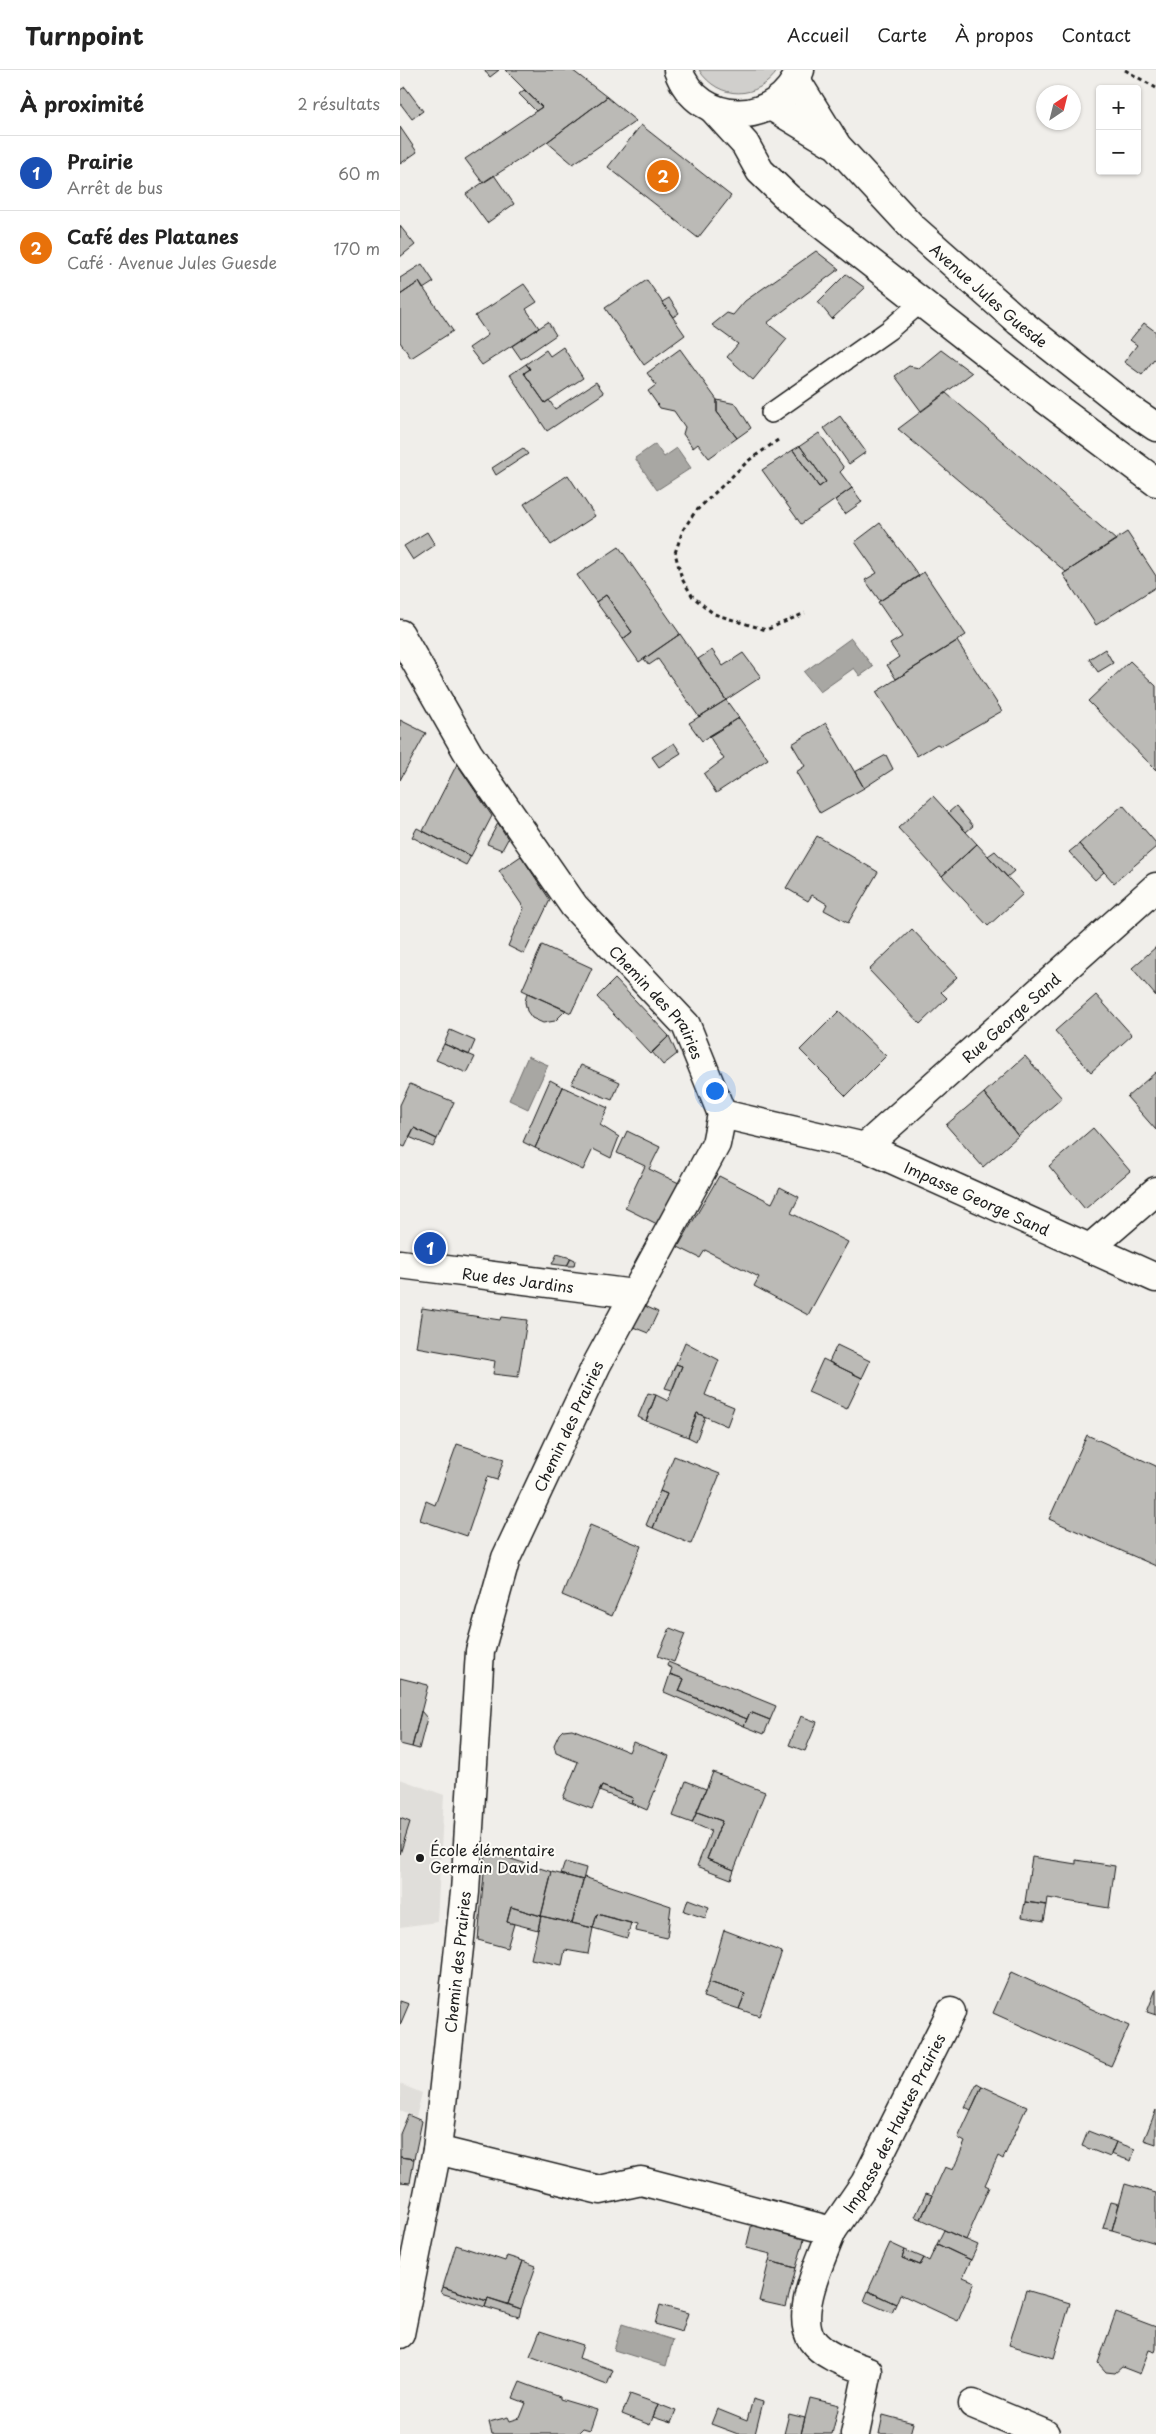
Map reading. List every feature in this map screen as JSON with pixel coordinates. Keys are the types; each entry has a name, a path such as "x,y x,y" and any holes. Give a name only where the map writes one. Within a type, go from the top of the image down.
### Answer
{"street":[{"path":"678,70 695,98 714,110 745,144 760,172 788,198 920,303 1156,482"},
{"path":"714,110 734,114 762,110 786,95 798,75"},
{"name":"Avenue Jules Guesde","path":"798,75 837,146 913,228 960,272 1128,408 1156,427"},
{"path":"745,144 762,110"},
{"name":"Avenue Jules Guesde","path":"762,110 837,146"},
{"name":"Chemin des Prairies","path":"400,634 468,753 574,906 686,1025 722,1114 716,1144 597,1364 506,1558 480,1651 465,1892 437,2150 407,2264 400,2334"},
{"name":"Rue George Sand","path":"865,1147 1156,887"},
{"name":"Impasse George Sand","path":"722,1114 865,1147 1156,1278"},
{"path":"1090,1248 1156,1191"},
{"name":"Rue des Jardins","path":"400,1264 634,1294"},
{"name":"Impasse des Hautes Prairies","path":"855,2434 868,2372 835,2358 812,2340 806,2323 807,2303 832,2230 865,2184 951,2012"},
{"path":"437,2150 600,2190 642,2181 832,2230"},
{"path":"973,2404 1045,2434"}],"lane":[{"path":"771,413 889,330 920,303"}],"path":[{"path":"1125,70 1156,88"},
{"path":"780,439 748,461 695,512 683,530 675,553 682,579 693,597 714,614 766,630 804,614"}],"shaded area":[{"path":"699,70 778,70 770,80 760,87 738,93 728,92 717,87 707,80"},
{"path":"655,444 664,457 677,448 691,468 657,490 635,458"},
{"path":"851,638 873,667 860,676 854,668 820,692 804,672"},
{"path":"528,1056 548,1065 528,1109 509,1100"},
{"name":"École élémentaire Germain David","path":"400,1779 444,1795 437,1922 400,1927"},
{"path":"400,2084 422,2093 416,2117 400,2111"},
{"path":"622,2324 673,2340 666,2366 614,2350"}],"building":[{"path":"484,70 499,70 490,77"},
{"path":"505,70 572,70 607,97 547,142 483,183 465,159 542,107"},
{"path":"405,87 423,111 412,119 400,103 400,90"},
{"path":"524,90 542,107 536,111 519,94"},
{"path":"607,97 636,121 573,164 547,142"},
{"path":"641,125 731,196 698,238 608,167"},
{"path":"400,127 417,152 400,164"},
{"path":"494,175 514,204 487,223 466,194"},
{"path":"400,226 415,245 400,257"},
{"path":"816,251 839,269 767,323 787,339 753,380 727,357 738,344 712,325 727,313 733,315 745,301"},
{"path":"422,264 434,282 423,289 419,282 400,295 400,278"},
{"path":"846,274 865,288 832,319 818,302"},
{"path":"647,280 685,335 644,365 605,308"},
{"path":"419,282 453,331 411,358 400,342 400,295"},
{"path":"524,284 537,302 526,309 539,328 482,365 469,348 488,335 475,316"},
{"path":"669,298 679,313 673,317 662,302"},
{"path":"548,322 556,335 521,359 512,346"},
{"path":"1144,323 1156,332 1156,360 1154,359 1142,375 1124,362 1137,345 1130,340"},
{"path":"563,347 583,378 545,403 524,373 530,369 526,364 546,350 550,356"},
{"path":"680,349 717,400 717,412 737,438 709,458 698,444 693,448 683,434 685,427 674,411 660,408 648,391 656,385 647,373"},
{"path":"941,350 972,373 921,411 895,376 909,366 919,368"},
{"path":"526,364 530,369 524,373 545,403 549,400 555,409 596,382 604,393 547,431 510,375"},
{"path":"946,393 1116,540 1066,572 898,429"},
{"path":"717,400 736,404 751,428 737,438 717,412"},
{"path":"840,416 866,452 849,464 824,428"},
{"path":"819,433 844,468 840,472 852,488 801,524 762,470 793,450 819,487 826,482 800,446"},
{"path":"800,446 826,482 819,487 793,450"},
{"path":"523,448 528,454 496,475 492,468"},
{"path":"568,475 595,516 551,545 524,504"},
{"path":"852,488 862,502 845,514 835,500"},
{"path":"880,523 919,576 880,601 865,580 877,573 855,542"},
{"path":"427,532 435,545 413,560 404,546"},
{"path":"1127,532 1156,576 1156,587 1096,625 1063,574"},
{"path":"619,547 680,634 639,662 623,639 632,632 606,595 596,602 577,575"},
{"path":"924,572 966,635 896,679 887,665 899,657 890,644 902,637 878,602"},
{"path":"606,595 632,632 623,639 596,602"},
{"path":"680,634 726,700 699,717 658,659 649,665 644,659"},
{"path":"957,641 1002,711 941,746 937,744 917,756 876,692"},
{"path":"1105,649 1113,663 1098,672 1089,659"},
{"path":"712,650 723,666 743,653 761,677 726,700 698,659"},
{"path":"1130,661 1156,686 1156,770 1088,701"},
{"path":"726,700 739,718 702,741 689,723"},
{"path":"739,718 768,759 716,793 704,774 724,759 709,736"},
{"path":"400,720 426,733 400,780"},
{"path":"826,723 864,788 820,813 796,772 805,766 792,744"},
{"path":"674,743 681,753 659,767 652,757"},
{"path":"886,755 893,769 864,788 855,772"},
{"path":"457,764 492,816 471,856 423,831"},
{"path":"933,796 977,844 942,876 898,828"},
{"path":"1123,805 1156,843 1156,847 1114,883 1079,844"},
{"path":"956,806 973,826 966,832 948,813"},
{"path":"498,823 508,839 502,850 487,844"},
{"path":"417,828 471,856 466,865 412,837"},
{"path":"817,836 878,872 848,923 824,910 827,904 812,895 808,901 786,888"},
{"path":"977,844 1023,894 988,926 942,876"},
{"path":"1079,844 1104,872 1095,880 1069,852"},
{"path":"995,851 1014,871 1007,877 988,856"},
{"path":"521,856 550,900 524,954 508,946 524,908 499,871"},
{"path":"912,929 957,977 941,992 947,998 920,1024 869,970"},
{"path":"542,945 592,968 571,1013 522,990"},
{"path":"1156,947 1156,996 1132,968"},
{"path":"615,979 669,1036 651,1054 597,997"},
{"path":"527,993 566,1010 555,1021 543,1023 532,1018 527,1011 525,1002"},
{"path":"1096,995 1132,1035 1091,1072 1055,1031"},
{"path":"839,1011 886,1056 846,1096 800,1050"},
{"path":"450,1030 475,1041 469,1055 444,1044"},
{"path":"669,1036 677,1054 663,1065 652,1052"},
{"path":"444,1044 475,1057 467,1073 436,1060"},
{"path":"1025,1056 1062,1098 1018,1136 984,1093"},
{"path":"581,1065 620,1082 612,1100 571,1084"},
{"path":"1156,1072 1156,1130 1127,1097"},
{"path":"550,1080 563,1087 535,1148 523,1142"},
{"path":"410,1084 454,1102 437,1139 414,1128 405,1147 400,1145 400,1105"},
{"path":"563,1087 608,1108 600,1125 619,1137 611,1158 593,1149 583,1170 535,1148"},
{"path":"984,1093 1018,1136 983,1167 946,1125"},
{"path":"414,1128 437,1139 433,1147 409,1137"},
{"path":"1093,1128 1130,1171 1085,1209 1049,1166"},
{"path":"627,1131 660,1147 649,1169 679,1183 659,1225 625,1208 645,1166 617,1153"},
{"path":"719,1176 772,1203 780,1187 799,1197 791,1213 848,1242 808,1315 754,1286 759,1277 705,1250 700,1258 678,1247"},
{"path":"557,1254 571,1258 567,1266 552,1264"},
{"path":"571,1258 575,1260 574,1266 567,1266"},
{"path":"645,1306 658,1312 648,1333 633,1327"},
{"path":"422,1308 500,1320 501,1317 527,1320 518,1377 493,1374 495,1361 416,1347"},
{"path":"685,1342 719,1360 705,1395 734,1407 727,1426 697,1413 688,1437 646,1421 656,1395 668,1401 682,1366 676,1364"},
{"path":"837,1345 870,1361 862,1378 829,1362"},
{"path":"823,1359 862,1378 847,1409 808,1392"},
{"path":"676,1364 682,1366 672,1390 665,1388"},
{"path":"648,1393 656,1395 646,1421 638,1417"},
{"path":"697,1413 705,1417 696,1441 688,1437"},
{"path":"1087,1435 1156,1466 1156,1566 1049,1519"},
{"path":"457,1444 504,1459 497,1480 487,1477 467,1536 420,1520 426,1501 435,1505"},
{"path":"674,1456 720,1474 691,1544 653,1528 667,1494 660,1491"},
{"path":"660,1491 667,1494 653,1528 646,1525"},
{"path":"590,1525 641,1546 612,1616 562,1595"},
{"path":"670,1628 685,1634 674,1662 658,1656"},
{"path":"668,1662 776,1706 770,1720 750,1712 747,1719 679,1691 684,1679 670,1674 672,1668 667,1666"},
{"path":"670,1674 684,1679 679,1691 747,1719 744,1726 664,1692"},
{"path":"400,1678 428,1685 412,1747 400,1744"},
{"path":"421,1711 427,1718 419,1749 412,1747"},
{"path":"750,1712 770,1720 764,1734 744,1726"},
{"path":"801,1716 817,1722 805,1751 789,1745"},
{"path":"572,1729 629,1752 633,1742 669,1756 647,1810 631,1803 633,1798 602,1786 592,1809 563,1798 578,1762 556,1753 554,1745 563,1730"},
{"path":"713,1772 765,1792 734,1870 707,1859 722,1821 697,1812"},
{"path":"686,1781 706,1789 692,1823 673,1816"},
{"path":"602,1786 633,1798 631,1803 599,1791"},
{"path":"697,1812 722,1821 707,1859 734,1870 731,1879 697,1866 711,1831 692,1823"},
{"path":"400,1818 410,1822 400,1854"},
{"path":"509,1850 516,1852 514,1858 507,1856"},
{"path":"486,1851 552,1872 541,1916 511,1907 507,1922 514,1924 507,1948 478,1940"},
{"path":"1032,1857 1076,1864 1076,1860 1115,1866 1109,1908 1048,1898 1047,1905 1025,1902"},
{"path":"565,1862 586,1868 583,1880 561,1874"},
{"path":"552,1872 583,1880 572,1923 541,1916"},
{"path":"584,1877 671,1906 667,1938 636,1931 637,1925 597,1914 593,1928 572,1923"},
{"path":"688,1899 709,1907 705,1918 684,1911"},
{"path":"1025,1902 1047,1905 1044,1921 1022,1917"},
{"path":"511,1907 541,1916 538,1930 507,1922"},
{"path":"597,1914 631,1923 627,1938 593,1928"},
{"path":"541,1916 593,1928 588,1954 565,1950 562,1965 531,1959"},
{"path":"724,1930 782,1952 759,2016 739,2009 745,1994 709,1982"},
{"path":"1011,1972 1129,2026 1111,2066 993,2013"},
{"path":"709,1982 745,1994 739,2009 703,1997"},
{"path":"1156,1989 1156,2015 1147,2012"},
{"path":"400,2001 409,2004 400,2025"},
{"path":"977,2083 982,2086 971,2110 965,2107"},
{"path":"982,2086 1027,2106 1003,2159 998,2156 985,2185 989,2187 966,2240 921,2219 945,2167 953,2170 965,2142 958,2138"},
{"path":"1156,2110 1156,2144 1144,2140"},
{"path":"408,2115 422,2121 414,2159 400,2157 400,2134"},
{"path":"1088,2131 1116,2142 1110,2157 1082,2146"},
{"path":"1116,2142 1135,2149 1131,2161 1111,2154"},
{"path":"400,2157 414,2159 410,2183 400,2182"},
{"path":"1125,2184 1156,2193 1156,2243 1112,2230"},
{"path":"926,2193 932,2195 921,2219 915,2217"},
{"path":"1111,2202 1119,2204 1112,2230 1103,2228"},
{"path":"752,2223 805,2236 796,2268 769,2261 771,2254 746,2248"},
{"path":"944,2230 978,2245 971,2260 937,2244"},
{"path":"890,2243 905,2250 902,2258 920,2265 924,2258 929,2261 937,2244 971,2260 963,2277 975,2282 958,2321 900,2294 896,2304 868,2291"},
{"path":"456,2245 505,2261 507,2256 523,2261 508,2304 488,2298 487,2301 443,2287"},
{"path":"905,2250 924,2258 920,2265 902,2258"},
{"path":"523,2261 536,2266 521,2309 508,2304"},
{"path":"769,2261 796,2268 786,2307 759,2301"},
{"path":"443,2287 487,2301 485,2307 441,2293"},
{"path":"1026,2290 1070,2303 1054,2358 1009,2345"},
{"path":"868,2291 896,2304 892,2313 864,2301"},
{"path":"488,2298 521,2309 519,2317 485,2307"},
{"path":"660,2305 688,2313 682,2332 655,2324"},
{"path":"1116,2312 1156,2327 1155,2352 1149,2350 1140,2374 1122,2367 1115,2373 1106,2372 1098,2363"},
{"path":"540,2331 583,2345 579,2358 613,2370 607,2385 530,2356"},
{"path":"520,2382 560,2397 560,2399 597,2410 590,2430 583,2428 577,2434 492,2434 489,2422 508,2417 510,2421 520,2418 526,2403 513,2398"},
{"path":"630,2394 658,2404 650,2425 622,2414"},
{"path":"810,2398 839,2405 832,2434 801,2434"},
{"path":"753,2399 763,2402 755,2434 738,2434 711,2424 717,2409 747,2421"},
{"path":"658,2404 676,2411 671,2423 653,2417"},
{"path":"789,2414 805,2418 801,2434 784,2434"},
{"path":"883,2415 913,2423 910,2434 879,2434"}],"place":[{"name":"Café des Platanes","path":"663,176"},
{"name":"Prairie","path":"430,1248"},
{"name":"École élémentaire Germain David","path":"420,1858"}]}
